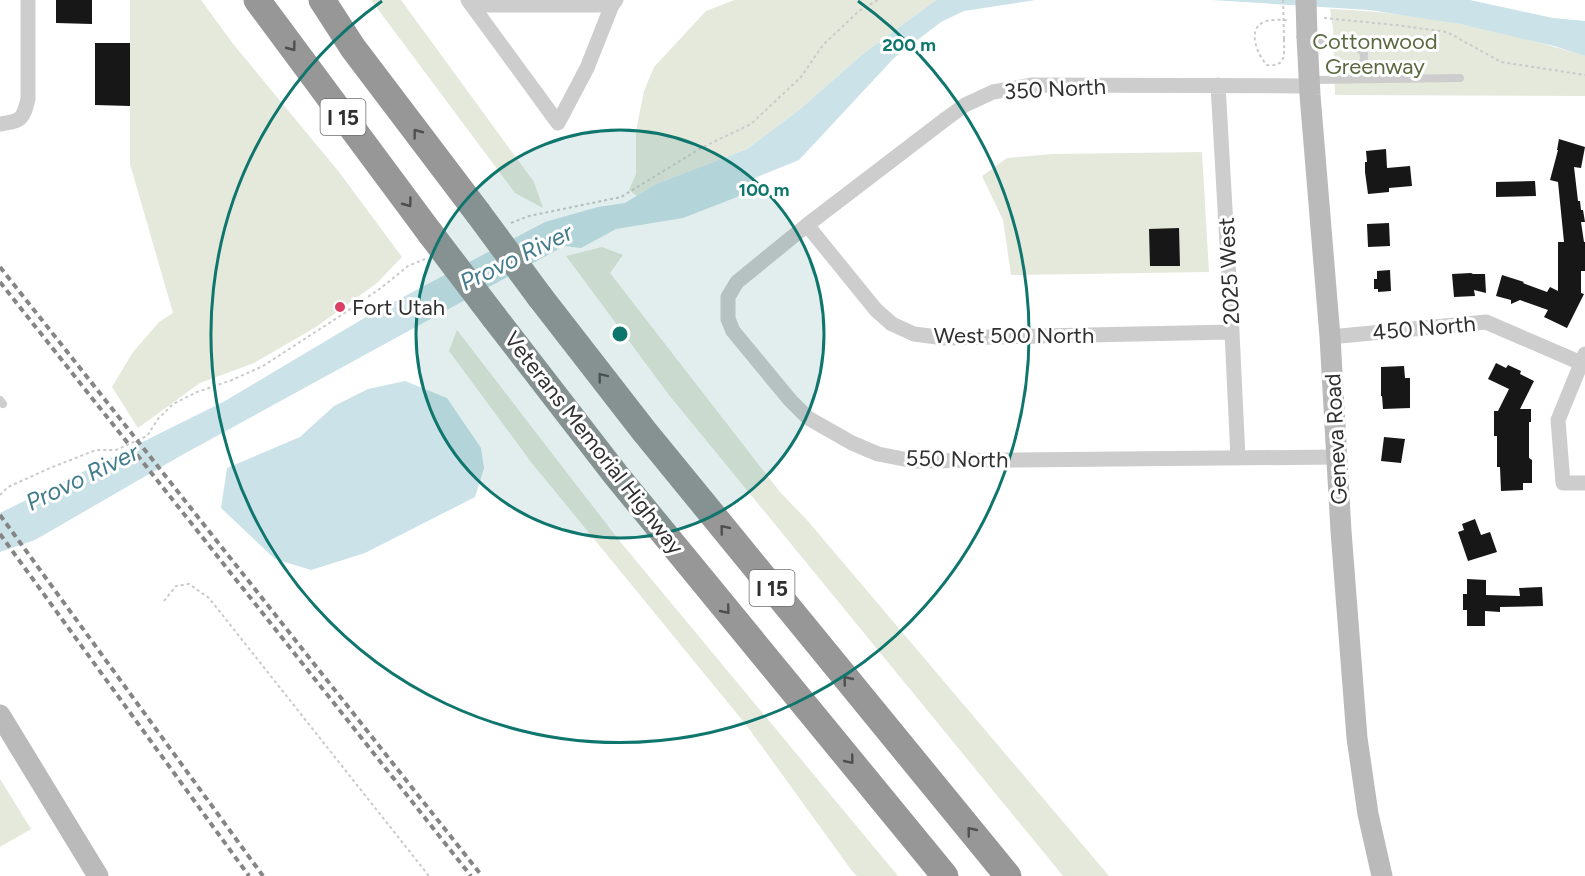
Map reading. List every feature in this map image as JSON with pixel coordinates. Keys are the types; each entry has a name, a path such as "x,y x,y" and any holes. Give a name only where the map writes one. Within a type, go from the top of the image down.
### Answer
{"highway":[{"name":"Veterans Memorial Highway","path":"257,0 430,233 616,475 945,876"},
{"name":"Veterans Memorial Highway","path":"322,0 353,48 644,431 1008,876"}],"main road":[{"name":"Geneva Road","path":"1306,0 1304,33 1330,337 1336,457 1357,738 1368,813 1382,876"},
{"path":"0,715 98,876"}],"street":[{"path":"0,124 16,122 25,114 28,99 28,0"},
{"path":"470,2 614,3 587,68 558,123 470,2"},
{"name":"350 North","path":"807,225 965,105 993,93 1032,86 1310,83"},
{"name":"2025 West","path":"1218,85 1238,458"},
{"name":"West 500 North","path":"807,225 876,310 892,324 914,334 945,338 1232,332"},
{"name":"550 North","path":"807,225 738,282 728,297 728,319 733,331 790,400 808,418 852,443 878,454 914,461 1336,457"},
{"name":"450 North","path":"1330,337 1486,322 1583,359"},
{"path":"1583,359 1558,420 1563,483 1585,483"}],"lane":[{"path":"1304,33 1338,44 1360,48 1364,53 1363,79"},
{"path":"1310,83 1363,79 1460,78"}],"path":[{"path":"1283,0 1284,39 1284,57 1281,63 1275,66 1267,65 1262,60 1255,45 1256,31 1264,21 1304,33"},
{"path":"1320,18 1448,32 1502,62 1585,75"},
{"path":"164,601 176,586 189,584 209,598 429,876"}],"green space":[{"path":"130,0 201,0 234,45 339,172 402,257 377,283 316,327 254,363 200,383 138,428 112,387 133,352 159,322 173,313 130,164"},
{"path":"371,0 401,0 534,182 543,208 515,193"},
{"path":"734,0 936,0 864,53 799,110 747,149 656,184 637,196 629,190 636,174 636,131 644,91 654,67 706,11"},
{"name":"Cottonwood Greenway","path":"1330,9 1427,18 1491,30 1585,56 1585,96 1335,95 1333,28"},
{"path":"1202,152 1209,272 1011,275 1003,220 982,176 1007,158 1052,154"},
{"path":"602,247 623,255 610,273 780,492 807,520 1109,876 1063,876 669,395 566,256"},
{"path":"457,330 618,539 898,876 857,876 852,871 747,726 531,462 449,351"},
{"path":"0,779 31,829 0,847"}],"water":[{"name":"Provo River","path":"936,0 1036,0 964,11 941,22 894,58 799,160 752,179 737,197 683,218 616,229 581,248 564,246 182,455 35,540 0,552 0,513 225,401 371,314 545,222 598,207 625,203 656,184 747,149 799,110 864,53"},
{"path":"1212,0 1470,0 1553,18 1585,21 1585,56 1554,46 1460,24 1369,10"},
{"path":"405,381 447,398 481,448 484,468 475,497 365,553 311,570 275,559 221,508 227,468 300,437 334,406 368,389"}],"building":[{"path":"56,0 92,0 92,24 56,23"},
{"path":"95,43 130,43 130,106 95,105"},
{"path":"1559,139 1585,147 1581,168 1574,167 1578,201 1583,210 1585,222 1581,222 1585,242 1585,271 1581,271 1581,293 1584,294 1567,328 1544,317 1548,310 1520,300 1511,304 1511,300 1496,296 1502,275 1547,292 1550,287 1558,291 1558,242 1564,242 1558,182 1550,180"},
{"path":"1386,149 1387,168 1410,166 1412,186 1389,188 1389,192 1368,194 1365,172 1366,151"},
{"path":"1535,181 1536,196 1496,197 1496,182"},
{"path":"1389,223 1390,246 1368,247 1367,224"},
{"path":"1179,228 1180,266 1150,266 1149,229"},
{"path":"1390,270 1391,291 1378,292 1378,289 1374,289 1377,271"},
{"path":"1452,274 1485,274 1486,293 1474,290 1475,296 1454,297"},
{"path":"1496,363 1521,371 1520,374 1534,381 1520,409 1531,409 1529,458 1532,460 1532,483 1523,483 1523,490 1501,491 1500,467 1497,467 1497,436 1494,436 1494,411 1498,411 1509,389 1488,379"},
{"path":"1404,366 1405,378 1410,378 1410,408 1383,409 1381,367"},
{"path":"1384,437 1405,439 1401,463 1381,461"},
{"path":"1475,519 1481,535 1490,532 1497,552 1468,561 1458,532 1464,530 1462,524"},
{"path":"1467,579 1486,580 1486,595 1520,596 1519,588 1542,587 1543,606 1500,607 1500,612 1485,611 1485,626 1467,626 1467,610 1463,610 1463,594 1467,594"}],"railway":[{"path":"0,267 482,876"},
{"path":"0,282 471,876"},
{"path":"0,515 263,876"},
{"path":"0,534 249,876"}],"place":[{"name":"Fort Utah","path":"340,307"}]}
